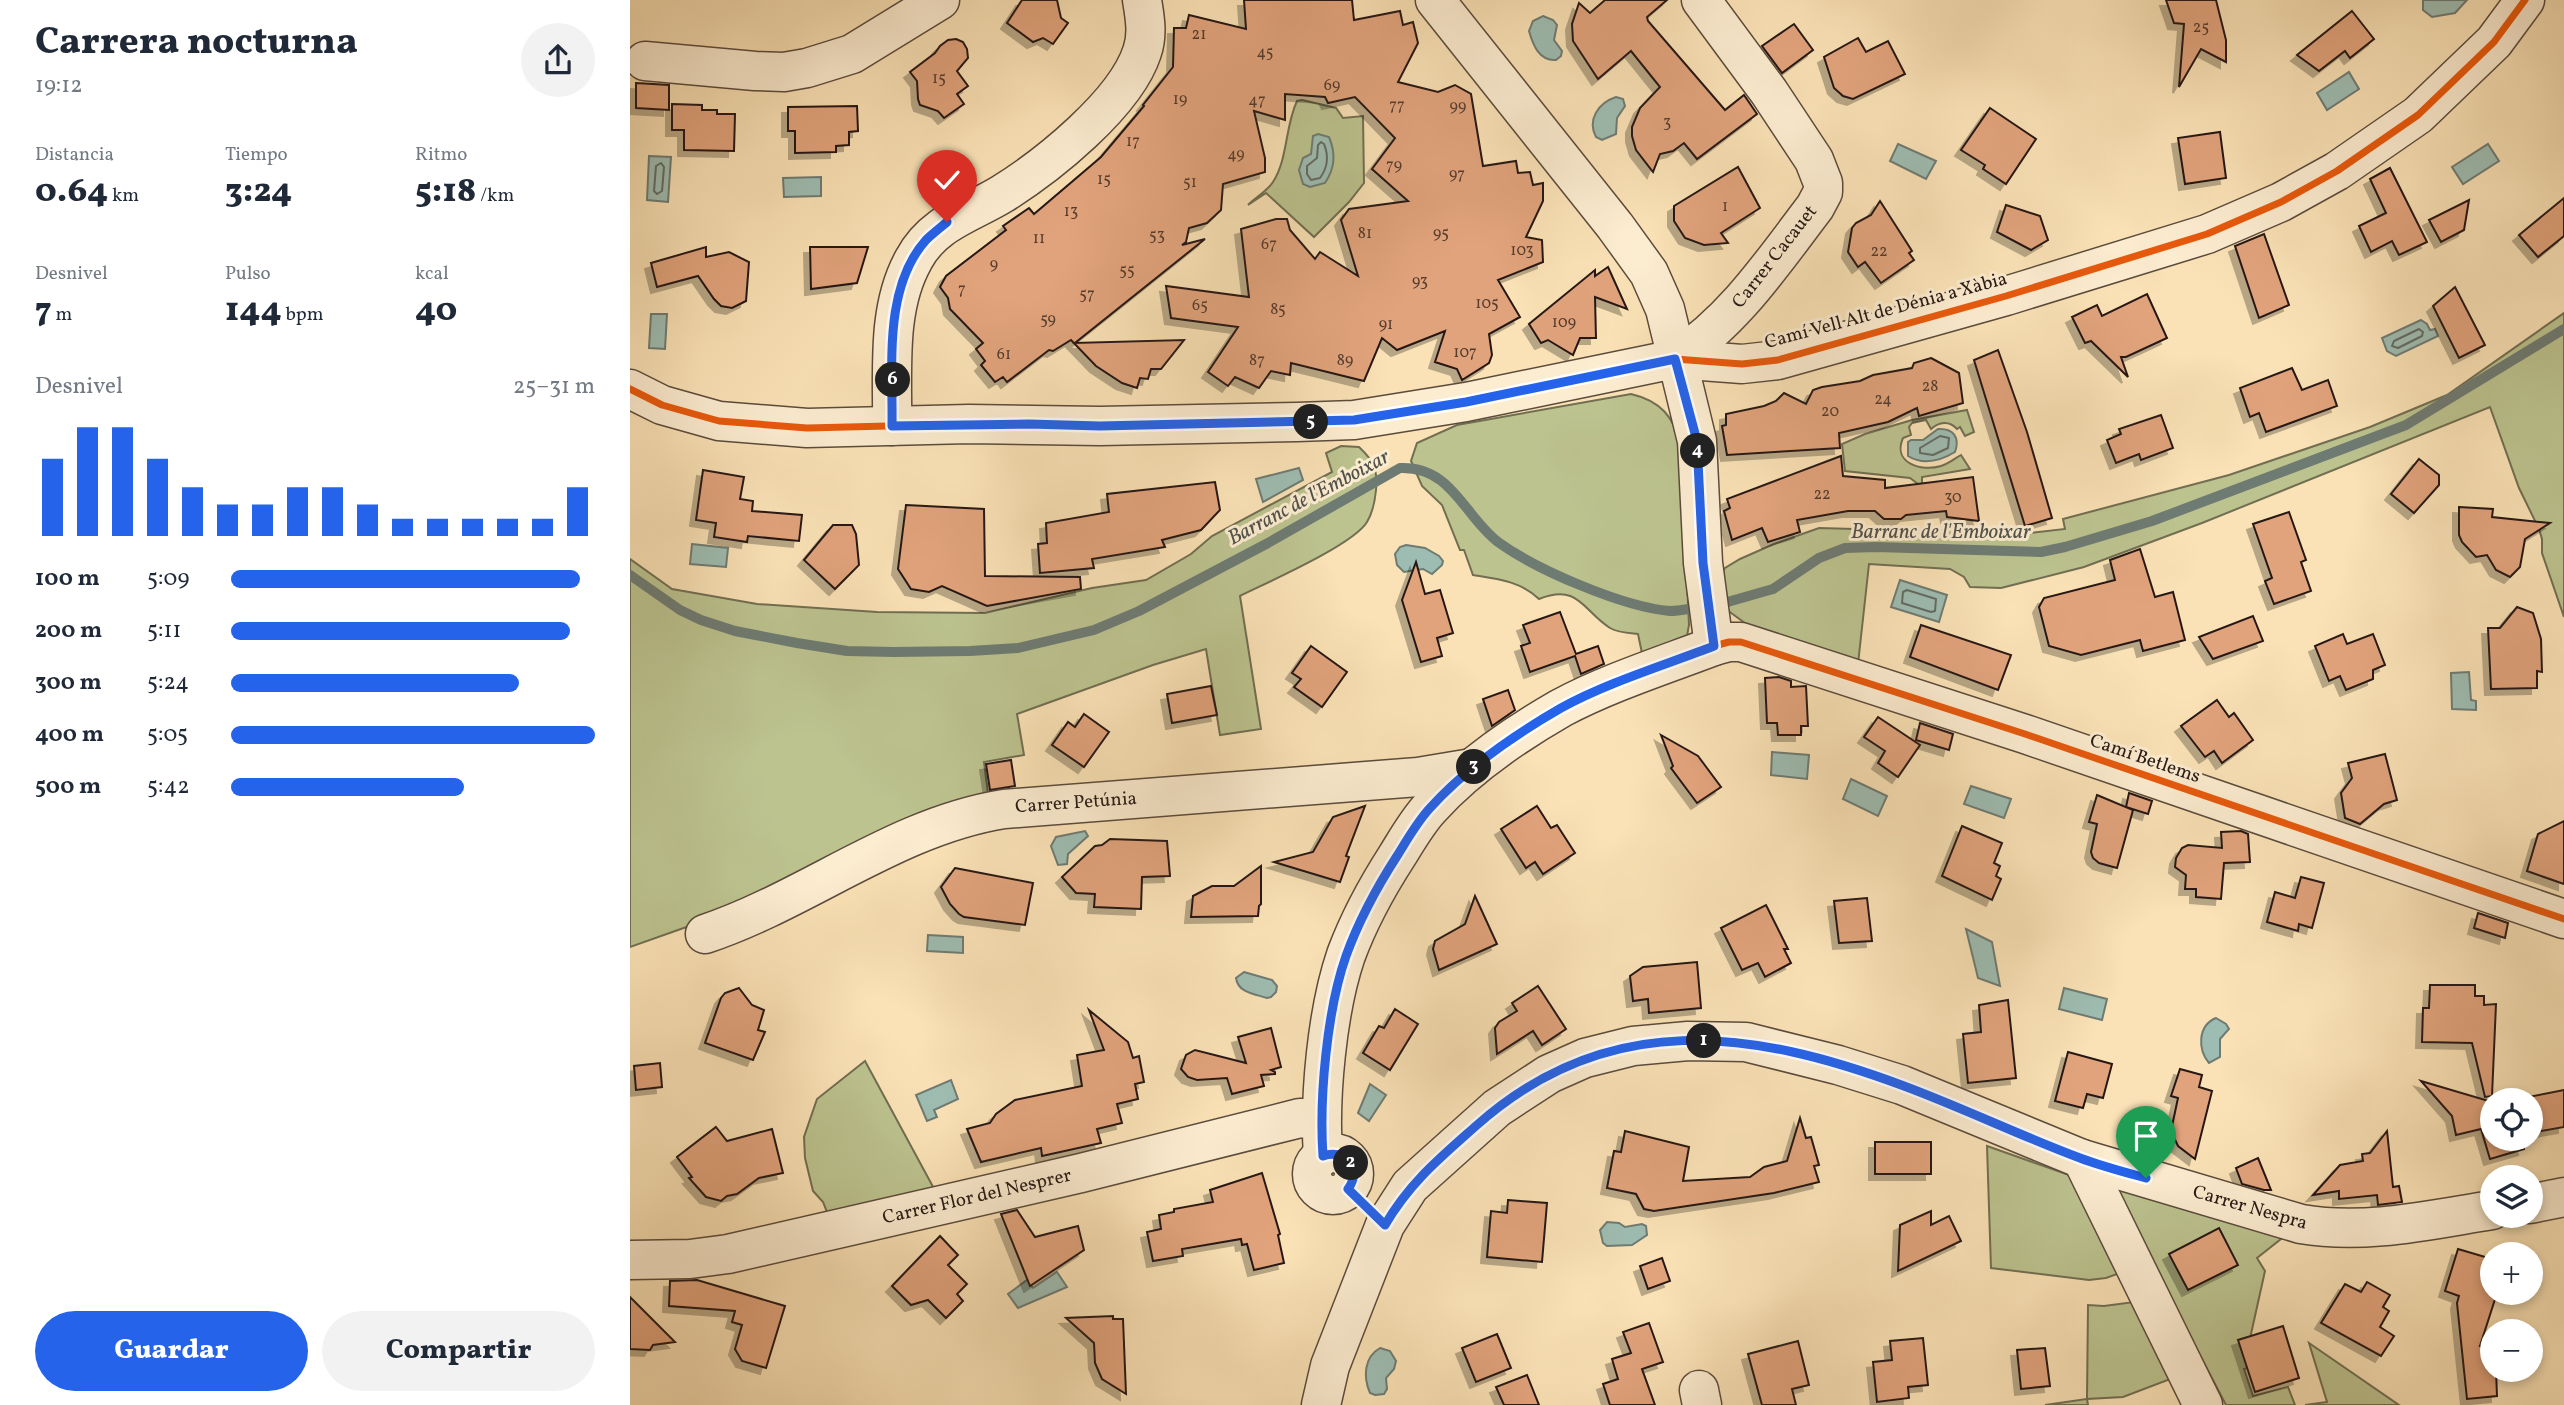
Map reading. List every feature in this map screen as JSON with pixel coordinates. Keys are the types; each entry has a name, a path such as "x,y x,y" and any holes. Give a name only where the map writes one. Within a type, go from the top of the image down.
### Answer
{"street":[{"path":"645,61 755,71 784,72 807,68 852,54 940,0"},
{"path":"892,426 896,317 900,289 913,259 926,240 947,222 999,196 1042,168 1074,141 1100,113 1128,78 1143,52 1146,20 1142,0"},
{"path":"1435,0 1615,226 1649,273 1665,309 1697,441 1703,563 1714,646"},
{"name":"Carrer Cacauet","path":"1675,359 1695,346 1733,312 1815,207 1823,192 1821,175 1800,137 1701,0"},
{"name":"Camí Vell Alt de Dénia a Xàbia","path":"630,389 662,405 719,421 807,428 1029,424 1100,426 1354,420 1466,402 1675,359 1742,364 1786,358 2207,234 2281,202 2370,150 2418,116 2494,42 2525,0"},
{"name":"Camí Betlems","path":"1385,1225 1348,1189 1343,1192 1324,1193 1315,1184 1312,1171 1322,1138 1336,998 1346,955 1378,886 1430,808 1472,768 1526,729 1564,707 1714,646 1741,642 2025,734 2564,919"},
{"name":"Carrer Petúnia","path":"705,934 740,921 930,830 980,812 1418,777 1472,768"},
{"name":"Carrer Nespra","path":"1321,1405 1330,1366 1385,1225 1410,1186 1497,1108 1517,1094 1569,1064 1605,1052 1660,1043 1716,1040 1746,1042 1838,1065 1902,1085 2082,1159 2278,1218 2326,1229 2377,1228 2480,1212"},
{"name":"Carrer Flor del Nesprer","path":"631,1260 690,1259 728,1254 1081,1173 1300,1118 1322,1138"},
{"path":"2082,1159 2203,1405"}],"green space":[{"path":"1297,101 1336,108 1343,118 1363,116 1364,183 1314,237 1266,193 1248,205 1270,185 1278,173 1293,111"},
{"path":"2564,313 2564,617 2542,553 2539,529 2519,488 2490,407 2202,523 2084,567 2001,588 1970,587 1964,577 1950,569 1869,564 1858,664 1760,634 1723,607 1717,580 1725,568 1774,544 1819,528 1926,531 2000,528 2003,536 2065,529 2063,519 2229,475 2370,427 2447,395"},
{"path":"1631,394 1650,401 1665,412 1681,446 1689,625 1687,636 1643,658 1638,634 1610,628 1572,597 1563,594 1539,599 1516,585 1473,575 1442,505 1422,486 1411,461 1417,443 1457,425"},
{"path":"1967,410 1974,432 1965,436 1960,427 1957,429 1947,423 1931,429 1926,420 1912,423 1909,427 1911,435 1903,438 1901,454 1910,464 1925,468 1941,466 1961,455 1970,469 1922,477 1922,487 1910,478 1845,471 1842,444 1912,420"},
{"path":"1341,446 1359,447 1374,466 1376,494 1367,522 1359,531 1328,552 1240,596 1261,729 1220,735 1206,649 1153,665 1017,714 1024,755 984,762 988,794 695,924 630,947 630,559 672,589 757,604 877,612 985,613 1092,588 1146,580 1191,554 1212,536 1332,472 1326,453"},
{"path":"865,1061 938,1196 829,1217 823,1202 813,1191 805,1158 804,1137 817,1099"},
{"path":"1987,1146 2072,1176 2120,1273 2089,1280 1991,1268"},
{"path":"2118,1184 2286,1235 2257,1258 2265,1271 2251,1334 2260,1365 2244,1369 2253,1396 2288,1387 2295,1405 2226,1405 2113,1189"},
{"path":"2134,1302 2173,1378 2123,1397 2087,1399 2088,1305"},
{"path":"2309,1343 2399,1405 2305,1405 2327,1402"},
{"path":"2087,1399 2088,1405 2045,1405"}],"water":[{"path":"2423,0 2467,0 2455,13 2432,17 2423,10"},
{"path":"1543,16 1557,25 1554,40 1562,51 1556,60 1541,55 1529,31 1533,21"},
{"path":"2349,72 2359,89 2327,110 2317,93"},
{"path":"1616,97 1623,99 1625,106 1617,118 1616,134 1602,140 1596,137 1594,118 1604,103"},
{"path":"1318,134 1329,137 1333,161 1325,183 1310,187 1303,184 1299,170 1303,158 1311,154 1313,136"},
{"path":"1898,144 1936,161 1926,179 1890,161"},
{"path":"2488,144 2499,161 2463,184 2452,167"},
{"path":"649,156 671,157 668,202 647,200"},
{"path":"821,177 821,196 784,197 783,178"},
{"path":"651,314 667,314 665,349 649,348"},
{"path":"2421,320 2430,330 2435,329 2438,336 2396,356 2387,351 2382,338"},
{"path":"1938,429 1952,432 1957,442 1955,452 1932,461 1920,461 1908,456 1908,442 1923,440"},
{"path":"1299,468 1303,480 1263,502 1256,479"},
{"path":"692,544 728,548 726,567 690,564"},
{"path":"1406,545 1425,548 1439,556 1443,561 1442,565 1432,574 1423,569 1404,572 1397,565 1395,554 1400,547"},
{"path":"1900,580 1947,595 1939,622 1891,607"},
{"path":"2469,672 2471,700 2476,701 2476,710 2452,709 2451,673"},
{"path":"1772,752 1809,755 1807,779 1771,775"},
{"path":"1851,779 1887,796 1878,816 1843,799"},
{"path":"1971,786 2011,799 2004,818 1964,804"},
{"path":"1085,831 1088,836 1068,854 1067,864 1058,865 1051,846 1056,837"},
{"path":"1966,929 1992,942 2000,986 1978,978"},
{"path":"928,935 963,937 963,953 927,951"},
{"path":"1244,972 1272,980 1277,986 1276,992 1267,998 1244,990 1236,978"},
{"path":"2064,988 2107,999 2102,1020 2059,1009"},
{"path":"2216,1018 2229,1029 2220,1039 2220,1057 2209,1063 2203,1052 2201,1039 2205,1027"},
{"path":"951,1080 958,1099 934,1110 937,1117 927,1121 916,1095"},
{"path":"1370,1084 1386,1095 1369,1121 1358,1113"},
{"path":"1607,1222 1619,1223 1625,1227 1642,1224 1646,1226 1647,1235 1632,1245 1607,1246 1603,1243 1600,1230"},
{"path":"1057,1272 1067,1287 1018,1308 1008,1294 1027,1280 1033,1288"},
{"path":"1380,1348 1390,1351 1396,1361 1394,1369 1386,1378 1387,1389 1384,1394 1375,1395 1370,1393 1368,1387 1366,1368 1371,1357"}],"building":[{"path":"1022,0 1057,0 1061,18 1068,23 1053,44 1043,38 1033,42 1007,23"},
{"path":"1244,0 1352,0 1354,20 1400,11 1403,25 1413,22 1418,43 1398,82 1438,92 1455,85 1471,94 1483,166 1516,161 1518,173 1530,172 1533,185 1543,183 1543,201 1526,237 1542,240 1543,262 1498,280 1520,317 1489,334 1492,355 1489,363 1462,380 1457,369 1435,362 1445,331 1397,350 1382,338 1364,381 1291,363 1290,375 1271,371 1259,388 1235,377 1228,386 1208,372 1238,327 1171,318 1166,286 1249,297 1241,229 1276,219 1287,219 1290,230 1315,259 1320,252 1358,276 1341,220 1349,209 1408,201 1372,169 1395,138 1355,97 1328,103 1325,97 1285,94 1285,120 1254,111 1265,158 1265,172 1223,184 1221,210 1207,223 1189,228 1186,242 1182,245 1205,239 1075,343 1184,340 1161,369 1151,369 1148,379 1140,378 1137,388 1122,383 1096,366 1071,340 1053,351 1049,350 1007,382 1003,377 995,382 981,365 985,361 976,349 983,343 950,309 948,298 940,287 946,276 1006,230 1003,226 1029,208 1034,214 1101,157 1173,67 1174,28 1186,28 1189,15 1246,29"},
{"path":"1605,0 1667,0 1647,17 1648,21 1725,110 1744,95 1757,114 1697,159 1684,143 1673,151 1660,154 1653,172 1636,150 1632,127 1640,108 1660,87 1631,51 1598,79 1573,41 1572,24 1579,3 1590,13"},
{"path":"2166,0 2216,0 2226,40 2226,62 2201,49 2179,87 2184,24 2174,23"},
{"path":"2352,11 2374,39 2350,58 2345,51 2319,71 2297,55"},
{"path":"1794,24 1813,50 1782,73 1762,46"},
{"path":"1858,38 1866,52 1888,41 1905,74 1853,99 1843,96 1834,88 1824,57"},
{"path":"948,40 963,42 967,49 968,58 957,71 968,86 957,94 964,104 944,118 938,111 920,105 917,81 910,72"},
{"path":"636,83 669,85 669,110 636,108"},
{"path":"672,104 702,105 702,110 717,110 717,114 735,114 734,151 684,150 684,130 672,130"},
{"path":"857,106 858,131 849,132 849,145 836,146 836,152 795,153 795,131 788,131 788,107"},
{"path":"1990,108 2036,139 2006,184 1983,169 1985,165 1961,150"},
{"path":"2220,132 2226,178 2185,184 2178,138"},
{"path":"1738,167 1760,208 1721,233 1728,243 1704,245 1685,238 1674,221 1674,206"},
{"path":"2390,168 2427,242 2399,255 2392,241 2371,252 2359,226 2386,213 2370,179"},
{"path":"2564,198 2564,236 2538,257 2519,235"},
{"path":"2469,200 2464,230 2441,242 2429,220"},
{"path":"1880,201 1912,251 1909,253 1914,260 1881,283 1865,262 1858,267 1848,252 1852,228 1871,215"},
{"path":"2006,205 2040,216 2048,240 2031,250 1997,232"},
{"path":"2264,234 2289,305 2259,318 2235,246"},
{"path":"706,247 706,257 729,252 749,262 746,301 732,308 721,306 698,276 657,287 651,263"},
{"path":"810,247 868,247 857,283 811,289"},
{"path":"1608,267 1627,309 1595,297 1596,338 1580,338 1573,355 1548,340 1541,343 1529,324 1595,270 1595,276"},
{"path":"2455,287 2485,345 2459,358 2433,306"},
{"path":"2147,294 2167,338 2121,357 2128,377 2091,341 2085,343 2072,317 2097,305 2102,316"},
{"path":"1998,350 2027,432 2052,518 2025,526 1974,360"},
{"path":"1931,358 1959,373 1963,403 1919,416 1917,408 1888,422 1839,433 1840,448 1727,455 1722,426 1726,425 1726,414 1764,406 1776,401 1784,393 1806,404 1813,390 1912,368 1914,363"},
{"path":"2292,368 2302,390 2328,380 2337,406 2266,432 2259,413 2250,417 2240,388"},
{"path":"2161,415 2173,448 2141,460 2139,454 2116,463 2107,440 2121,434 2119,429"},
{"path":"1841,456 1843,476 1885,480 1885,488 1973,477 1979,521 1947,517 1946,511 1906,515 1901,519 1884,519 1875,511 1848,511 1797,520 1800,532 1768,542 1762,528 1732,540 1724,511 1730,508 1727,499"},
{"path":"2419,459 2439,475 2439,485 2414,513 2391,494"},
{"path":"703,470 744,477 740,499 753,501 752,511 802,515 799,541 748,536 747,542 714,537 716,523 696,520"},
{"path":"1215,482 1220,510 1201,530 1162,540 1165,547 1092,559 1094,568 1040,573 1038,544 1047,543 1046,523 1109,512 1107,494"},
{"path":"906,505 984,509 985,576 1080,577 1081,589 987,606 942,586 929,592 911,589 898,569"},
{"path":"2459,507 2493,509 2492,517 2550,523 2525,539 2520,567 2510,577 2496,570 2487,555 2476,557 2462,542 2459,535"},
{"path":"2289,512 2306,560 2301,562 2311,591 2274,604 2265,581 2272,578 2253,524"},
{"path":"833,525 852,525 856,534 859,565 835,589 804,560"},
{"path":"2140,549 2155,597 2173,592 2185,640 2143,651 2140,640 2081,655 2049,646 2039,607 2044,598 2115,580 2110,560"},
{"path":"1416,562 1425,594 1440,590 1453,633 1437,638 1442,656 1421,662 1402,600"},
{"path":"2517,607 2533,613 2541,639 2542,672 2537,671 2537,688 2491,689 2488,628 2500,628"},
{"path":"1560,612 1576,654 1598,646 1604,664 1581,674 1575,656 1530,672 1521,646 1530,643 1523,625"},
{"path":"2253,616 2263,641 2213,659 2199,637"},
{"path":"1921,625 2011,655 1998,690 1910,657"},
{"path":"2343,634 2347,644 2373,634 2385,665 2373,670 2373,679 2346,690 2340,676 2329,681 2315,646"},
{"path":"1311,646 1347,672 1322,707 1294,687 1301,679 1292,673"},
{"path":"1779,677 1791,681 1791,687 1806,686 1808,726 1801,726 1801,735 1778,735 1777,723 1767,723 1765,678"},
{"path":"1211,686 1217,715 1172,723 1167,694"},
{"path":"1508,690 1515,710 1492,726 1483,699"},
{"path":"2217,700 2229,717 2234,713 2253,740 2222,763 2214,751 2205,757 2181,726"},
{"path":"1084,714 1109,732 1084,767 1052,745 1068,722 1075,727"},
{"path":"1878,717 1920,745 1898,777 1878,763 1885,751 1864,737"},
{"path":"1920,723 1953,734 1949,750 1916,740"},
{"path":"1661,735 1698,756 1721,787 1697,803 1671,768 1673,766"},
{"path":"2385,754 2397,800 2384,804 2360,824 2345,818 2341,793 2352,778 2348,763"},
{"path":"1011,760 1015,786 990,790 986,764"},
{"path":"2129,793 2152,801 2148,814 2126,807"},
{"path":"2097,795 2133,810 2117,868 2099,863 2091,852 2097,824 2089,822"},
{"path":"1365,806 1346,856 1349,857 1340,882 1274,862 1313,852 1333,817"},
{"path":"1537,806 1551,828 1557,825 1575,853 1543,874 1535,862 1526,868 1501,829"},
{"path":"2564,821 2564,884 2527,871 2538,834"},
{"path":"1962,826 2002,843 1994,863 2000,866 1996,876 2001,879 1992,900 1942,876"},
{"path":"2241,831 2248,834 2250,862 2224,863 2221,899 2196,897 2196,889 2185,889 2186,875 2175,867 2176,858 2182,848 2188,845 2222,848 2221,832"},
{"path":"1110,839 1167,841 1170,876 1142,877 1141,909 1094,907 1095,894 1076,893 1062,877 1095,846"},
{"path":"1261,866 1261,904 1258,916 1191,917 1193,896 1212,886 1234,886"},
{"path":"955,868 1033,883 1025,925 964,917 959,914 941,887"},
{"path":"2301,877 2324,883 2312,928 2299,924 2298,931 2267,922 2275,892 2295,898"},
{"path":"1475,896 1497,944 1439,970 1433,949 1435,941 1465,924"},
{"path":"1867,898 1872,941 1839,943 1834,901"},
{"path":"1766,905 1788,949 1784,949 1791,963 1765,977 1758,963 1742,970 1721,928"},
{"path":"2478,913 2508,923 2505,938 2474,928"},
{"path":"1697,962 1701,1008 1649,1013 1648,999 1633,1001 1630,976 1643,967"},
{"path":"2430,985 2475,985 2475,996 2484,996 2484,1005 2496,1004 2492,1088 2483,1088 2472,1043 2422,1042 2423,1008 2429,1008"},
{"path":"1538,986 1566,1029 1542,1045 1533,1031 1497,1054 1495,1028 1499,1022 1517,1011 1512,1003"},
{"path":"739,988 752,1005 764,1010 758,1030 765,1032 753,1060 705,1043 721,998 725,993"},
{"path":"2008,1000 2016,1078 1968,1083 1963,1034 1981,1032 1979,1005"},
{"path":"1395,1009 1418,1024 1390,1070 1363,1053 1379,1026 1384,1028"},
{"path":"1089,1010 1128,1042 1133,1058 1139,1056 1144,1082 1135,1084 1138,1099 1117,1104 1122,1123 1097,1129 1101,1143 1042,1156 1041,1148 981,1162 967,1129 990,1123 996,1114 1015,1100 1082,1086 1077,1055 1104,1050"},
{"path":"1271,1028 1281,1067 1271,1070 1275,1074 1261,1075 1264,1086 1232,1094 1227,1078 1197,1080 1188,1077 1181,1069 1186,1055 1195,1050 1246,1063 1238,1037"},
{"path":"2068,1052 2112,1064 2103,1098 2087,1094 2083,1108 2055,1101"},
{"path":"660,1063 662,1087 636,1090 634,1066"},
{"path":"2180,1069 2202,1075 2199,1087 2212,1091 2195,1159 2178,1146 2171,1131 2178,1098 2171,1096"},
{"path":"2421,1081 2480,1098 2480,1129 2456,1135 2452,1116"},
{"path":"2564,1090 2564,1127 2543,1131 2543,1094"},
{"path":"1800,1118 1806,1138 1811,1137 1819,1165 1814,1166 1819,1182 1774,1193 1654,1211 1644,1209 1636,1194 1607,1188 1614,1151 1621,1152 1625,1131 1689,1147 1683,1181 1750,1177 1764,1167 1787,1161"},
{"path":"716,1127 727,1141 772,1129 783,1173 759,1178 737,1194 727,1196 721,1201 706,1197 689,1178 692,1177 677,1157"},
{"path":"2387,1131 2393,1187 2399,1186 2402,1202 2378,1205 2377,1195 2339,1199 2339,1191 2313,1195 2340,1165 2363,1161 2362,1154 2370,1153"},
{"path":"1875,1142 1931,1142 1931,1174 1875,1174"},
{"path":"2488,1151 2517,1151 2490,1159"},
{"path":"2258,1158 2271,1190 2242,1184 2236,1168"},
{"path":"1262,1173 1280,1234 1278,1235 1284,1263 1254,1270 1247,1244 1242,1245 1241,1239 1182,1249 1183,1256 1153,1261 1147,1232 1161,1229 1159,1215 1174,1212 1174,1209 1213,1202 1210,1190"},
{"path":"1508,1200 1547,1203 1542,1262 1487,1257 1491,1211 1507,1213"},
{"path":"1017,1210 1035,1237 1078,1226 1084,1250 1030,1286 1001,1214"},
{"path":"1931,1211 1931,1225 1949,1216 1961,1241 1898,1271 1900,1225"},
{"path":"2219,1228 2238,1265 2188,1290 2169,1254"},
{"path":"940,1236 958,1255 948,1265 967,1284 957,1294 963,1301 946,1318 928,1300 911,1305 892,1286"},
{"path":"2458,1249 2480,1255 2480,1305 2493,1305 2489,1319 2480,1319 2480,1382 2496,1382 2497,1396 2467,1399 2457,1303 2459,1296 2445,1291"},
{"path":"1662,1258 1670,1281 1648,1289 1640,1266"},
{"path":"697,1280 785,1306 766,1368 742,1361 735,1349 742,1325 732,1322 735,1311 669,1306 670,1281"},
{"path":"2367,1282 2390,1295 2383,1307 2389,1311 2380,1327 2394,1336 2381,1356 2321,1323 2345,1284 2361,1292"},
{"path":"630,1297 675,1342 653,1345 650,1350 630,1349"},
{"path":"1113,1316 1113,1319 1123,1319 1126,1394 1102,1379 1095,1363 1094,1343 1066,1318"},
{"path":"1649,1323 1663,1362 1642,1369 1655,1405 1610,1405 1603,1384 1618,1379 1612,1359 1631,1353 1623,1332"},
{"path":"2283,1326 2299,1378 2255,1392 2238,1340"},
{"path":"1497,1334 1511,1368 1476,1382 1462,1348"},
{"path":"1923,1338 1928,1385 1908,1387 1909,1398 1877,1402 1873,1362 1892,1360 1890,1341"},
{"path":"1798,1341 1809,1385 1792,1389 1796,1405 1762,1405 1748,1354"},
{"path":"2045,1348 2050,1386 2021,1389 2017,1350"},
{"path":"1527,1375 1539,1405 1504,1405 1496,1387"}],"waterway":[{"name":"Barranc de l'Emboixar","path":"1717,605 1773,589 1819,558 1845,548 2041,552 2152,521 2406,425 2564,329"},
{"name":"Barranc de l'Emboixar","path":"630,575 680,610 701,620 735,631 797,643 847,651 970,651 1018,648 1094,630 1139,611 1268,543 1400,468 1418,469 1445,483 1498,542 1557,575 1605,595 1651,608 1670,611 1702,607"}],"cycle path":[{"path":"630,389 662,405 719,421 807,428 1297,422 1354,420 1466,402 1675,359 1742,364 1778,360 2006,296 2207,234 2281,202 2337,171 2418,115 2494,42 2525,0"},
{"path":"1323,1156 1322,1108 1326,1054 1339,977 1357,929 1376,892 1425,813 1475,765 1561,708 1617,682 1729,642 1741,642 2025,734 2564,919"}],"route":[{"path":"947,222 926,240 913,259 900,289 893,347 892,426 1100,426 1354,420 1466,402 1675,359 1697,441 1703,563 1714,646 1564,707 1526,729 1472,768 1430,808 1378,886 1346,955 1340,977 1329,1040 1321,1120 1323,1156 1336,1153 1347,1159 1354,1170 1354,1177 1348,1189 1385,1225 1410,1186 1434,1163 1497,1108 1549,1074 1605,1052 1633,1046 1688,1041 1746,1042 1838,1065 1902,1085 2082,1159 2146,1178"}]}
